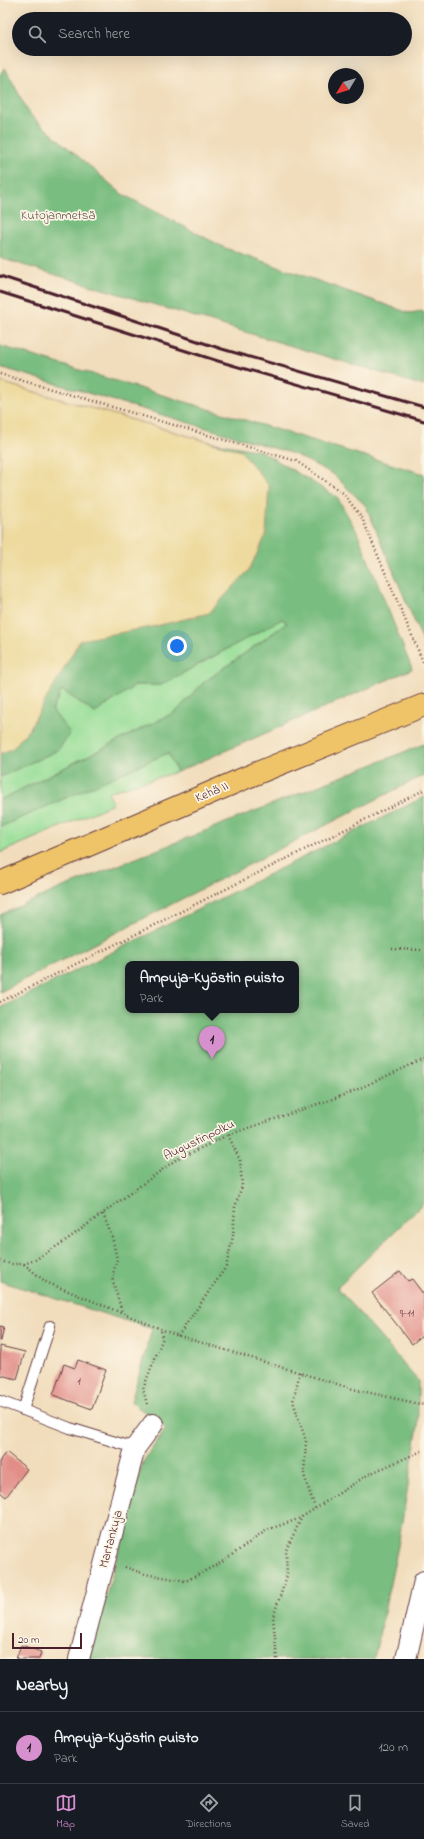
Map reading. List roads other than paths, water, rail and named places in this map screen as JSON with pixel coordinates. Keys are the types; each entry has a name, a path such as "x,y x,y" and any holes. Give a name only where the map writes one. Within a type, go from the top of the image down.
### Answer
{"highway":[{"name":"Kehä II","path":"0,883 252,775 424,705"}],"street":[{"name":"Martankuja","path":"79,1659 135,1448 153,1424"},
{"path":"406,1659 424,1582"}],"lane":[{"path":"23,1410 50,1326"},
{"path":"0,1401 70,1428 135,1448"}],"railway":[{"path":"0,276 222,349 424,407"},
{"path":"0,292 218,361 424,421"}],"place":[{"name":"Ampuja-Kyöstin puisto","path":"212,1059"}],"park label":[{"name":"Kutojanmetsä","path":"58,215"}]}
